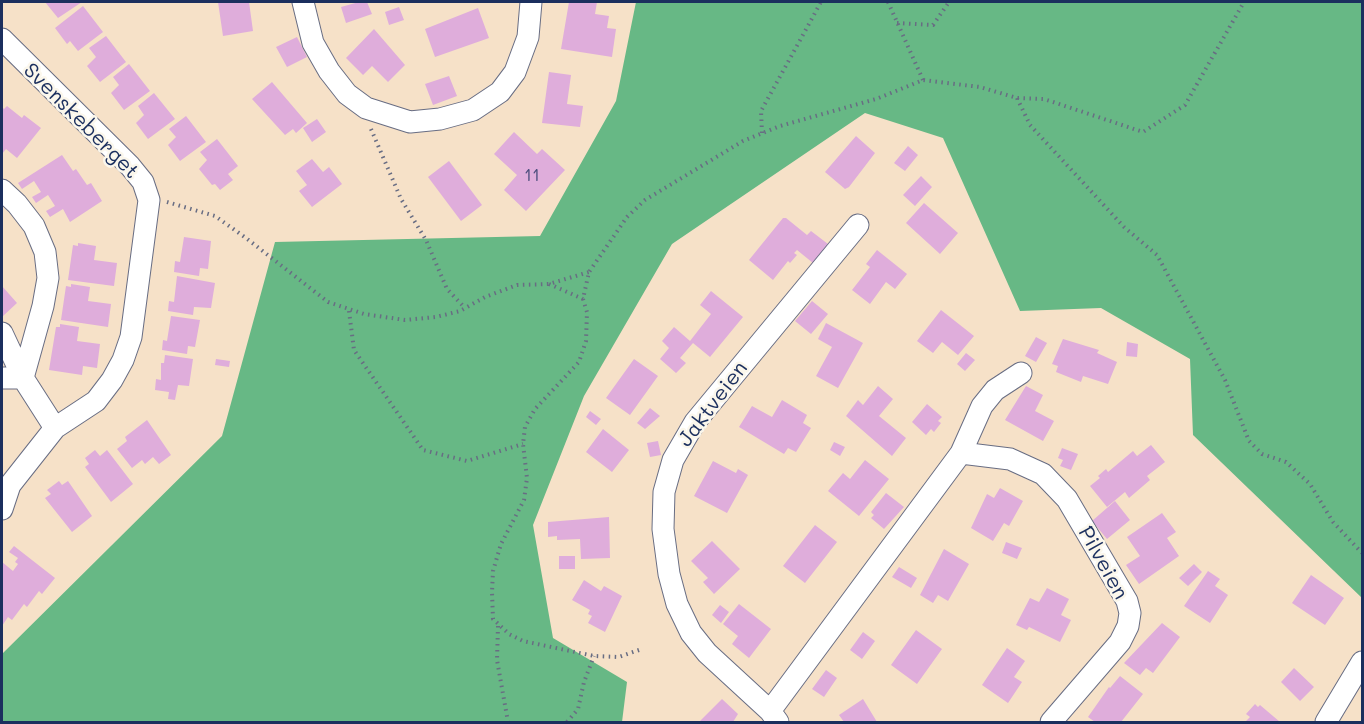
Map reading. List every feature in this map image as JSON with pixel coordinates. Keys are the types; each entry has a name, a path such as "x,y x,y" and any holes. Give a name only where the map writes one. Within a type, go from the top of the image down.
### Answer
{"street":[{"path":"303,2 313,43 329,71 347,94 366,108 410,122 440,119 473,110 500,92 515,72 528,37 531,2"},
{"name":"Svenskeberget","path":"2,39 130,166 143,182 149,200 131,337 123,360 112,381 96,400 55,428 10,485 2,509"},
{"path":"2,190 17,204 34,226 45,252 48,278 43,306 23,378"},
{"name":"Jaktveien","path":"774,717 706,653 691,633 677,604 669,574 663,529 664,492 673,460 695,422 858,225"},
{"path":"2,333 23,378 55,428"},
{"path":"774,717 961,453 982,406 995,390 1021,373"},
{"path":"2,378 23,378"},
{"name":"Pilveien","path":"961,453 1010,459 1043,474 1067,499 1126,601 1130,613 1128,626 1120,642 1051,723"},
{"path":"1326,723 1362,662"}],"path":[{"path":"762,133 761,111 821,2"},
{"path":"888,2 923,80"},
{"path":"896,23 933,26 949,2"},
{"path":"639,650 619,657 594,656 523,641 498,626 493,619 494,571 501,544 524,500 527,478 523,444 525,428 535,410 579,362 583,352 587,312 583,299 589,272 616,231 645,200 722,152 762,133 876,99 923,80 980,87 1017,98 1044,99 1143,132 1185,105 1244,2"},
{"path":"1017,98 1029,125 1124,227 1157,255 1225,380 1249,441 1262,454 1286,462 1310,484 1333,522 1362,553"},
{"path":"366,108 375,142 401,199 426,240 447,289 465,308"},
{"path":"149,200 187,206 215,216 321,297 349,310 417,320 465,308 493,293 517,285 549,284 589,272"},
{"path":"549,284 583,299"},
{"path":"349,310 354,350 423,450 467,461 523,444"},
{"path":"498,626 497,660 508,723"},
{"path":"567,723 578,710 584,682 594,656"}],"green space":[{"path":"636,2 1362,2 1362,598 1193,435 1190,359 1101,308 1020,311 943,138 865,113 672,244 584,396 533,525 553,638 627,682 622,722 2,722 2,654 222,436 275,242 540,236 616,101"}],"building":[{"path":"45,2 82,2 58,18"},
{"path":"218,2 249,2 253,31 223,36"},
{"path":"367,2 372,14 346,23 341,7"},
{"path":"569,2 597,2 595,14 609,16 607,28 616,29 612,57 561,49"},
{"path":"83,6 103,32 78,51 70,41 67,44 55,28"},
{"path":"399,7 404,20 389,25 385,12"},
{"path":"478,8 489,38 435,57 425,29"},
{"path":"374,29 405,65 388,82 372,66 363,75 346,58"},
{"path":"106,36 126,62 100,82 87,66 96,57 89,48"},
{"path":"297,37 307,57 287,67 276,47"},
{"path":"129,64 150,91 124,110 111,93 119,85 113,77"},
{"path":"549,72 571,75 567,104 583,106 580,127 542,123"},
{"path":"449,76 457,96 433,105 425,84"},
{"path":"272,82 307,123 296,133 293,129 285,135 252,99"},
{"path":"154,93 175,119 148,139 136,123 144,115 138,106"},
{"path":"7,106 22,118 24,115 41,128 17,158 6,149 2,154 2,107 4,109"},
{"path":"186,116 206,142 180,161 168,145 176,137 169,129"},
{"path":"317,119 326,132 312,142 303,128"},
{"path":"514,132 537,154 542,149 565,170 526,211 504,190 517,175 494,154"},
{"path":"856,136 875,153 845,189 825,172"},
{"path":"217,139 238,166 228,174 233,180 220,190 215,184 212,185 199,169 207,160 200,152"},
{"path":"908,146 918,155 905,171 894,163"},
{"path":"62,155 87,185 91,183 102,201 70,222 63,209 50,217 46,211 55,206 48,195 36,203 32,197 41,192 34,181 22,189 18,183"},
{"path":"312,159 323,172 329,167 342,184 312,207 299,191 307,185 296,171"},
{"path":"449,161 482,205 461,221 428,177"},
{"path":"921,176 932,187 915,206 903,195"},
{"path":"924,203 958,233 940,254 906,223"},
{"path":"783,218 807,235 811,231 828,244 813,263 797,250 794,253 797,255 790,263 788,261 773,280 749,260"},
{"path":"184,237 211,241 208,269 200,268 199,276 174,272 175,261 180,262"},
{"path":"78,243 96,246 94,260 117,263 114,286 68,280 73,245 78,246"},
{"path":"877,250 907,274 895,289 886,282 870,304 852,290 870,267 866,264"},
{"path":"177,276 215,283 211,308 194,307 193,315 168,311 169,301 174,302"},
{"path":"71,284 90,287 88,301 111,304 108,327 61,320 66,286 71,287"},
{"path":"2,286 17,303 3,316 2,314"},
{"path":"711,291 743,317 710,357 693,343 680,358 686,363 676,373 660,359 669,348 662,341 674,327 690,341 711,314 700,305"},
{"path":"812,301 828,314 811,334 795,321"},
{"path":"941,310 974,336 958,355 942,342 933,353 917,341"},
{"path":"171,316 200,320 195,347 188,346 187,354 162,350 163,340 167,341"},
{"path":"826,323 863,343 838,388 816,376 832,347 818,339"},
{"path":"60,324 79,327 77,341 100,344 97,368 83,366 82,375 49,370 56,327 60,327"},
{"path":"1036,337 1047,343 1036,362 1025,356"},
{"path":"1063,339 1099,350 1097,353 1117,362 1108,384 1083,376 1081,382 1056,372 1058,366 1052,364"},
{"path":"1127,342 1138,344 1137,357 1126,356"},
{"path":"966,353 975,360 965,371 957,364"},
{"path":"165,355 193,359 189,386 178,385 175,400 168,399 169,392 155,390 156,379 161,380 161,363 164,363"},
{"path":"216,359 230,361 229,367 215,365"},
{"path":"634,359 658,376 630,415 606,398"},
{"path":"878,386 893,399 879,416 906,438 892,456 846,416 858,400 863,405"},
{"path":"1026,386 1043,395 1035,411 1054,421 1043,441 1005,420"},
{"path":"782,400 807,415 803,423 811,428 796,452 788,448 784,454 739,427 752,406 772,417"},
{"path":"927,404 942,417 938,421 941,423 934,432 931,429 926,435 912,422"},
{"path":"650,408 660,416 645,429 637,423"},
{"path":"590,411 601,419 596,425 586,417"},
{"path":"147,420 171,455 159,464 153,457 145,464 142,460 132,468 117,449 127,441 125,437"},
{"path":"603,429 629,450 612,472 586,452"},
{"path":"658,441 661,455 650,457 647,443"},
{"path":"834,442 845,447 840,456 830,450"},
{"path":"1151,445 1165,462 1147,476 1150,480 1129,498 1125,492 1107,507 1090,486 1106,469 1108,472 1133,451 1137,456"},
{"path":"1062,448 1078,454 1071,470 1060,466 1063,460 1058,458"},
{"path":"95,450 100,456 107,450 133,484 111,502 85,467 89,464 85,458"},
{"path":"865,460 889,479 859,516 828,491 843,473 850,479"},
{"path":"713,461 736,473 738,469 748,475 727,513 694,496"},
{"path":"59,481 62,485 68,481 92,516 72,532 45,498 51,494 47,490"},
{"path":"1000,488 1023,501 1009,526 1004,523 993,541 971,528 987,494 994,498"},
{"path":"886,493 904,507 884,529 871,518 874,515 871,512"},
{"path":"1115,501 1130,520 1107,539 1092,521"},
{"path":"1162,513 1176,532 1167,538 1179,556 1139,584 1126,565 1140,556 1127,537"},
{"path":"609,517 610,558 581,559 580,539 557,540 557,536 548,537 548,522"},
{"path":"815,525 837,542 805,583 783,566"},
{"path":"712,541 740,569 714,594 703,582 708,578 691,561"},
{"path":"1006,542 1022,548 1017,559 1002,553"},
{"path":"14,546 55,578 42,594 39,591 27,607 24,604 12,620 8,617 2,626 2,562 13,571 18,564 15,562 18,558 9,552"},
{"path":"944,549 969,564 948,601 938,595 933,603 920,595"},
{"path":"559,556 575,556 575,569 559,569"},
{"path":"1194,564 1202,572 1188,586 1179,578"},
{"path":"899,567 917,578 911,588 892,577"},
{"path":"1208,571 1220,579 1215,586 1228,595 1210,623 1184,606"},
{"path":"1311,575 1344,598 1325,625 1292,603"},
{"path":"584,580 601,591 604,586 622,596 605,632 588,623 592,616 588,614 590,610 572,600"},
{"path":"1047,588 1069,599 1061,615 1071,620 1060,642 1029,627 1027,630 1016,625 1030,598 1039,602"},
{"path":"739,604 771,629 749,658 732,644 738,636 723,624"},
{"path":"720,605 729,612 721,623 712,615"},
{"path":"1162,623 1180,637 1153,673 1146,668 1140,675 1124,663"},
{"path":"916,630 942,649 917,684 891,665"},
{"path":"863,632 875,641 862,659 850,650"},
{"path":"1007,648 1025,661 1014,677 1022,682 1008,703 982,685"},
{"path":"1294,668 1314,687 1300,701 1281,682"},
{"path":"826,670 837,678 824,697 812,689"},
{"path":"1120,676 1143,694 1121,722 1095,722 1088,717 1109,687"},
{"path":"722,699 738,714 733,722 699,722"},
{"path":"863,699 877,722 844,722 839,715"},
{"path":"1255,704 1258,707 1260,705 1280,722 1245,722 1250,717 1246,714"}]}
